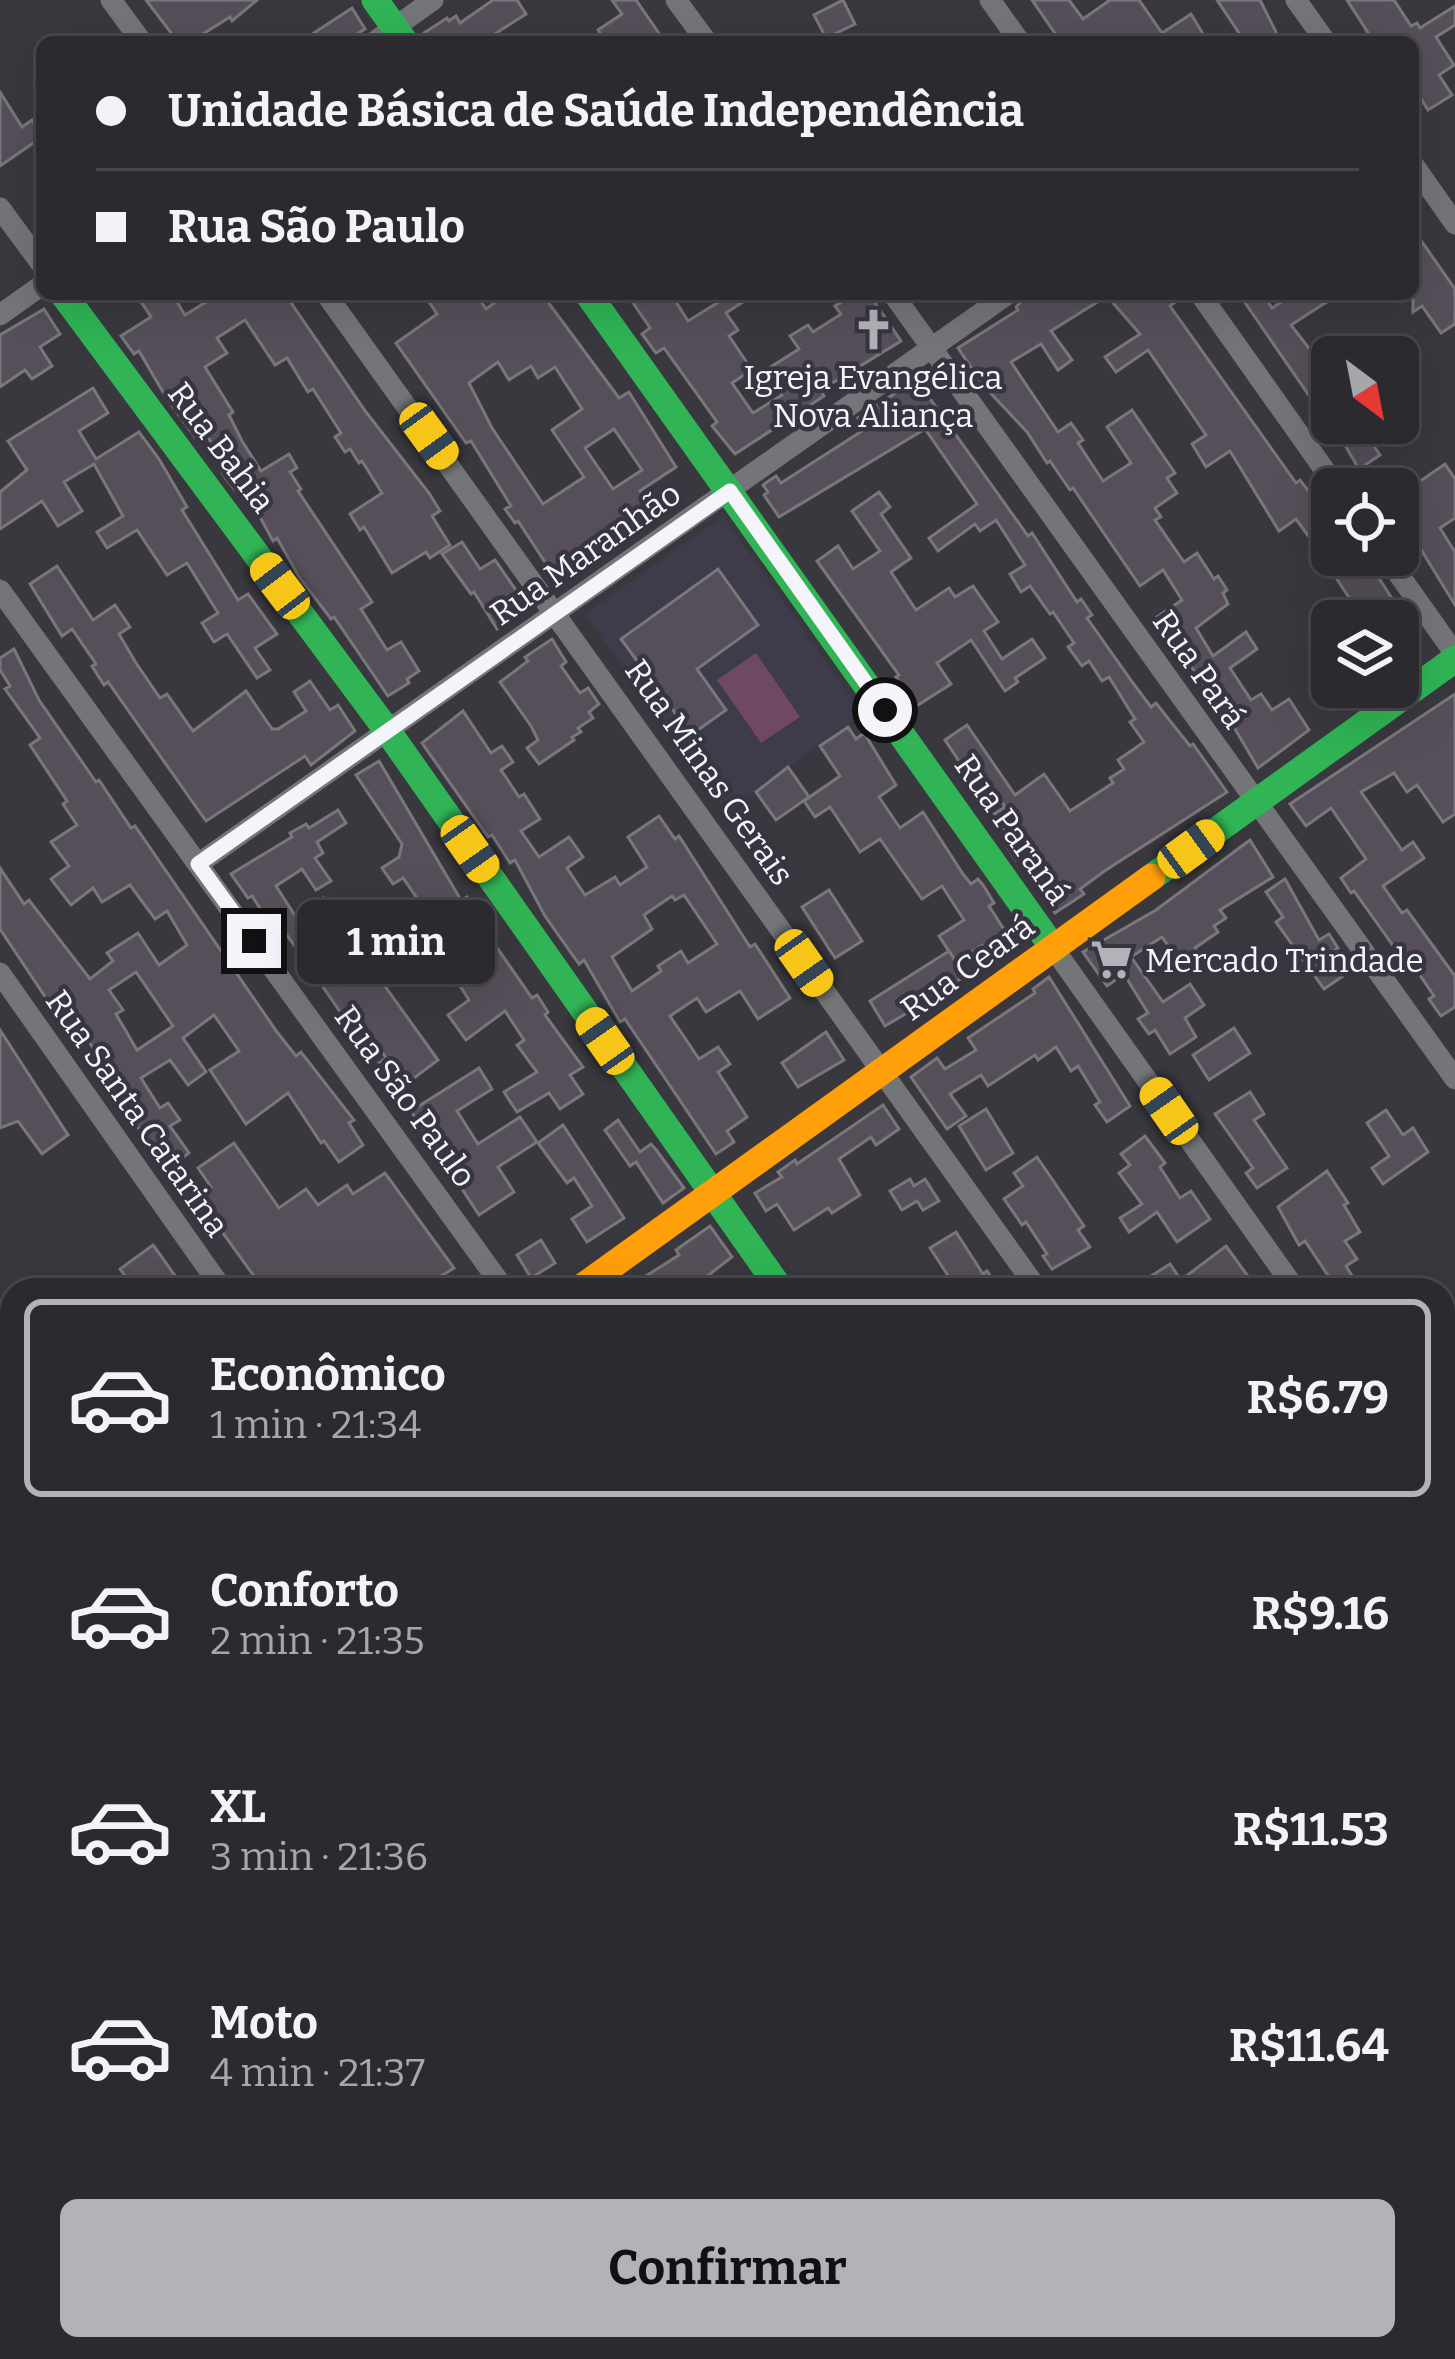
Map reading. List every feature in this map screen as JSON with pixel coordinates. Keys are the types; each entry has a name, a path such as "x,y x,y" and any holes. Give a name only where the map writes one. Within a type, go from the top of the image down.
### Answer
{"street":[{"path":"111,0 138,36"},
{"path":"375,0 391,36"},
{"path":"392,36 433,0"},
{"path":"676,0 703,36"},
{"path":"990,0 1016,36"},
{"path":"1296,0 1323,36"},
{"path":"1419,173 1455,224"},
{"path":"0,208 36,257"},
{"path":"0,315 36,289"},
{"name":"Rua Bahia","path":"67,300 388,733 772,1278"},
{"name":"Rua Minas Gerais","path":"330,300 1029,1278"},
{"name":"Rua Paraná","path":"592,300 1287,1278"},
{"name":"Rua Pará","path":"897,300 1455,1079"},
{"name":"Rua Maranhão","path":"198,864 999,300"},
{"path":"1204,300 1323,468"},
{"path":"1399,576 1455,657"},
{"name":"Rua São Paulo","path":"0,590 496,1278"},
{"name":"Rua Ceará","path":"595,1278 1455,657"},
{"name":"Rua Santa Catarina","path":"0,973 215,1278"}],"shaded area":[{"path":"723,516 863,714 725,812 585,614"},
{"path":"756,653 800,717 761,743 717,680"}],"building":[{"path":"146,0 257,0 204,36 173,36"},
{"path":"493,0 517,0 526,14 491,36 425,36 447,18 456,16 460,23"},
{"path":"612,0 636,0 661,36 602,36 598,30 622,14"},
{"path":"843,0 855,24 825,36 814,15"},
{"path":"1032,0 1069,0 1083,19 1110,0 1139,0 1162,33 1191,14 1204,36 1057,36"},
{"path":"1217,0 1260,0 1278,36 1241,36"},
{"path":"1347,0 1394,0 1411,26 1417,23 1420,28 1455,6 1455,25 1436,37 1454,65 1439,75 1452,95 1428,110 1419,96 1419,36 1370,36"},
{"path":"352,8 365,29 353,36 309,36"},
{"path":"0,92 22,127 32,120 36,141 0,166"},
{"path":"1419,238 1455,289 1455,324 1441,333 1422,306 1413,312 1413,300 1419,300"},
{"path":"140,300 176,300 185,315 209,300 289,300 429,493 440,511 432,516 450,545 430,558 426,552 392,573 364,527 360,530 350,514 382,493 362,461 350,449 345,452 335,437 341,433 313,389 308,392 287,358 275,365 245,320 217,338 227,353 205,367 233,412 229,415 242,441 261,471 289,454 297,468 290,472 298,491 372,602 361,609 387,650 401,642 419,671 407,679 409,683 388,696 334,617 299,577 277,538 273,541 243,486 235,490 226,479 220,469 226,466 204,431 195,437 139,351 134,354 123,339 151,317"},
{"path":"428,300 480,300 486,309 499,300 546,300 619,398 629,392 676,467 640,491 651,507 603,535 612,548 558,582 505,509 511,506 471,441 466,443 396,343 437,314","holes":["498,362 509,380 531,366 538,378 555,367 582,409 552,430 584,477 543,504 492,428 469,383","614,429 642,470 613,489 585,448"]},
{"path":"631,300 675,300 688,321 715,300 746,300 726,313 738,330 729,336 752,370 732,383 753,413 782,395 766,370 799,349 790,336 808,325 813,332 841,314 835,306 844,300 873,300 901,341 821,390 824,396 735,454 664,348 656,353 642,334 650,328"},
{"path":"1023,300 1101,300 1051,331 1072,360 1058,370 1041,344 1011,362 1058,432 1071,423 1103,481 1131,463 1107,427 1132,410 1175,473 1167,478 1177,493 1155,508 1161,517 1155,520 1184,562 1197,553 1227,590 1223,593 1228,604 1196,628 1213,656 1246,632 1257,649 1230,668 1251,700 1261,694 1272,710 1289,699 1309,730 1258,768 1225,712 1218,716 1205,697 1210,694 1190,665 1186,668 1157,617 1182,600 1163,570 1140,586 1073,488 1047,463 958,348 1018,310"},
{"path":"1110,300 1178,300 1170,306 1296,483 1300,480 1311,494 1311,540 1296,519 1279,531 1230,451 1206,467 1192,444 1206,435 1148,350 1116,372 1105,357 1140,334"},
{"path":"1243,300 1267,300 1272,308 1285,300 1330,300 1291,325 1311,351 1311,398"},
{"path":"44,309 60,334 40,347 52,366 32,379 25,370 0,387 0,335"},
{"path":"916,379 1028,536 1032,533 1077,602 1081,599 1092,615 1087,618 1151,707 1156,703 1193,744 1227,792 1106,870 1080,889 1084,894 1055,913 1007,847 1014,843 994,814 1005,807 977,765 966,772 945,740 967,725 1015,795 1044,774 1070,811 1113,783 1110,778 1124,769 1118,760 1144,742 1109,677 1102,681 1089,661 1082,666 1068,647 1074,643 1053,612 1030,586 1021,592 1010,574 1025,565 996,520 980,531 975,524 938,551 929,538 977,504 925,429 779,517 764,495 768,492 763,485 776,476 781,483 865,429 858,418"},
{"path":"93,388 108,413 79,431 96,459 139,432 238,600 248,594 277,634 255,648 270,670 257,678 227,634 214,642 202,623 218,613 187,563 167,575 137,530 107,548 97,532 123,516 94,464 64,482 82,511 58,526 42,501 0,529 0,492 27,470 8,441"},
{"path":"1344,444 1372,444 1380,455 1358,468"},
{"path":"1445,464 1455,479 1455,518 1440,528 1455,552 1455,605 1419,546 1419,482"},
{"path":"879,492 890,507 881,514 911,558 891,572 916,610 949,588 955,597 973,586 998,622 984,631 1002,659 1032,639 1045,658 1015,678 1018,682 1005,691 971,640 937,663 951,684 915,707 899,675 817,561 838,546 853,569 880,551 852,511"},
{"path":"462,542 480,569 495,560 529,609 497,629 442,554"},
{"path":"57,566 93,620 115,605 130,627 119,634 136,663 160,698 167,694 193,731 246,691 272,729 278,729 306,711 294,692 310,681 330,710 338,705 355,731 311,765 305,756 206,821 108,682 104,685 72,629 62,636 30,584"},
{"path":"718,569 758,625 697,669 726,710 691,735 621,639"},
{"path":"1335,576 1378,576 1393,600 1350,600"},
{"path":"552,639 566,662 561,666 580,693 588,688 599,704 589,712 593,718 578,728 581,732 574,740 539,764 527,748 538,740 500,682"},
{"path":"14,649 39,700 96,782 131,828 135,826 277,1032 296,1056 301,1052 354,1120 349,1123 363,1145 339,1162 288,1093 246,1124 210,1070 239,1051 214,1015 183,1038 206,1072 188,1085 170,1060 141,1078 160,1108 168,1103 180,1120 170,1126 189,1153 170,1167 136,1125 141,1121 110,1065 104,1068 86,1036 76,1043 0,929 0,868 24,904 29,900 90,979 113,961 107,953 138,933 159,965 187,945 167,911 155,919 130,885 102,902 93,888 71,905 51,879 69,866 51,842 77,825 30,745 40,738 5,689 10,686 0,670 0,658","holes":["136,972 173,1026 137,1050 116,1014 123,1010 109,990"]},
{"path":"1455,694 1455,814 1443,822 1417,785 1407,792 1394,773 1361,792 1402,850 1413,842 1424,858 1383,886 1402,913 1407,910 1455,976 1455,1007 1441,1016 1413,965 1409,968 1341,878 1366,859 1331,808 1306,826 1290,804"},
{"path":"463,711 491,753 502,746 513,762 501,770 540,819 521,831 539,857 569,837 583,857 567,868 585,895 615,877 620,885 647,867 628,837 659,816 675,839 679,836 750,947 755,944 790,998 758,1019 740,991 706,1012 697,998 670,1016 699,1059 718,1047 730,1064 718,1072 747,1117 727,1131 734,1142 716,1154 625,1019 620,1022 584,960 579,964 545,916 515,860 510,863 492,835 488,837 422,743","holes":["684,895 717,944 688,963 681,951 632,991 612,957 652,929 644,915 672,896 675,900"]},
{"path":"848,727 856,739 864,733 896,785 879,797 900,828 923,812 971,884 978,879 983,885 994,903 989,906 1010,939 987,953 982,945 956,962 939,936 964,920 942,886 922,899 880,839 860,852 830,807 815,817 804,801 840,776 820,746"},
{"path":"379,761 461,900 467,897 484,929 532,998 537,995 548,1012 545,1015 583,1067 570,1075 583,1094 560,1109 549,1093 517,1112 504,1092 537,1072 517,1045 524,1040 505,1011 466,1040 448,1015 469,1000 451,972 475,957 455,925 442,934 403,878 393,884 382,868 399,857 402,844 356,775"},
{"path":"788,767 809,797 776,820 756,792"},
{"path":"338,810 346,823 317,842 323,853 315,858 331,881 316,890 302,869 276,886 296,917 323,898 332,911 316,922 356,974 383,955 380,950 393,941 410,968 384,985 438,1060 398,1090 379,1063 386,1058 369,1033 359,1039 280,925 273,929 231,874 292,837 290,833 306,824 309,828"},
{"path":"1250,840 1273,877 1220,910 1226,918 1214,926 1218,932 1195,948 1201,957 1184,969 1162,937 1131,957 1163,1002 1190,984 1204,1005 1185,1018 1196,1037 1170,1054 1155,1030 1149,1034 1138,1019 1148,1013 1124,974 1107,986 1083,952 1156,910"},
{"path":"1285,879 1319,940 1329,934 1338,948 1329,954 1343,976 1324,989 1276,922 1283,917 1266,892"},
{"path":"829,890 862,941 835,958 802,907"},
{"path":"949,951 965,976 910,1018 907,1013 885,1026 870,1001"},
{"path":"1049,977 1130,1106 1107,1122 1078,1066 1071,1071 1056,1047 988,1086 981,1075 950,1094 966,1116 947,1129 911,1077 937,1058 945,1069 976,1050 968,1038 1035,993 1033,989"},
{"path":"1234,1028 1250,1053 1209,1080 1193,1055"},
{"path":"0,1030 68,1135 42,1154 18,1121 0,1128"},
{"path":"826,1032 844,1060 798,1087 782,1063"},
{"path":"479,1068 492,1089 457,1111 478,1144 520,1117 537,1142 498,1167 514,1192 479,1215 411,1111"},
{"path":"1250,1092 1264,1114 1254,1120 1287,1168 1257,1188 1246,1173 1253,1168 1215,1114"},
{"path":"883,1105 899,1129 876,1145 871,1137 839,1159 860,1195 794,1230 777,1204 766,1211 755,1193 782,1177 778,1172"},
{"path":"986,1109 1013,1153 986,1170 959,1126"},
{"path":"1386,1110 1403,1135 1413,1128 1428,1152 1383,1184 1372,1168 1389,1156 1367,1123"},
{"path":"618,1120 640,1152 651,1144 684,1188 663,1203 636,1162 630,1166 605,1130"},
{"path":"563,1125 624,1218 587,1242 572,1219 592,1206 574,1178 567,1183 538,1143"},
{"path":"1145,1136 1165,1163 1160,1167 1180,1198 1191,1191 1210,1219 1177,1242 1157,1212 1129,1232 1120,1218 1142,1204 1119,1173 1130,1165 1121,1154"},
{"path":"234,1143 279,1208 306,1189 318,1205 347,1185 353,1194 385,1173 454,1268 438,1278 255,1278 197,1197 211,1187 198,1168"},
{"path":"1037,1157 1084,1226 1078,1230 1090,1247 1052,1269 1026,1222 1022,1225 1004,1199 1023,1186 1014,1173"},
{"path":"1327,1171 1360,1232 1345,1241 1357,1259 1346,1266 1353,1278 1330,1278 1305,1241 1299,1245 1278,1207"},
{"path":"910,1179 914,1186 925,1179 939,1201 923,1210 917,1201 902,1210 890,1191"},
{"path":"710,1226 732,1257 705,1278 647,1278 679,1255 676,1250"},
{"path":"956,1232 983,1274 987,1271 992,1278 950,1278 930,1248"},
{"path":"541,1240 555,1263 531,1278 517,1255"},
{"path":"153,1245 176,1278 126,1278 120,1269"},
{"path":"1226,1246 1249,1278 1184,1278"},
{"path":"1170,1264 1180,1278 1148,1278"}],"traffic: fast":[{"path":"375,0 401,36"},
{"path":"67,300 389,733 773,1278"},
{"path":"592,300 1054,949"},
{"path":"1152,877 1455,659"}],"traffic: slow":[{"path":"595,1278 1152,877"}],"place":[{"name":"Igreja Evangélica Nova Aliança","path":"873,329"},
{"name":"Mercado Trindade","path":"1111,960"}],"route":[{"path":"254,941 198,864 730,491 885,710"}]}
